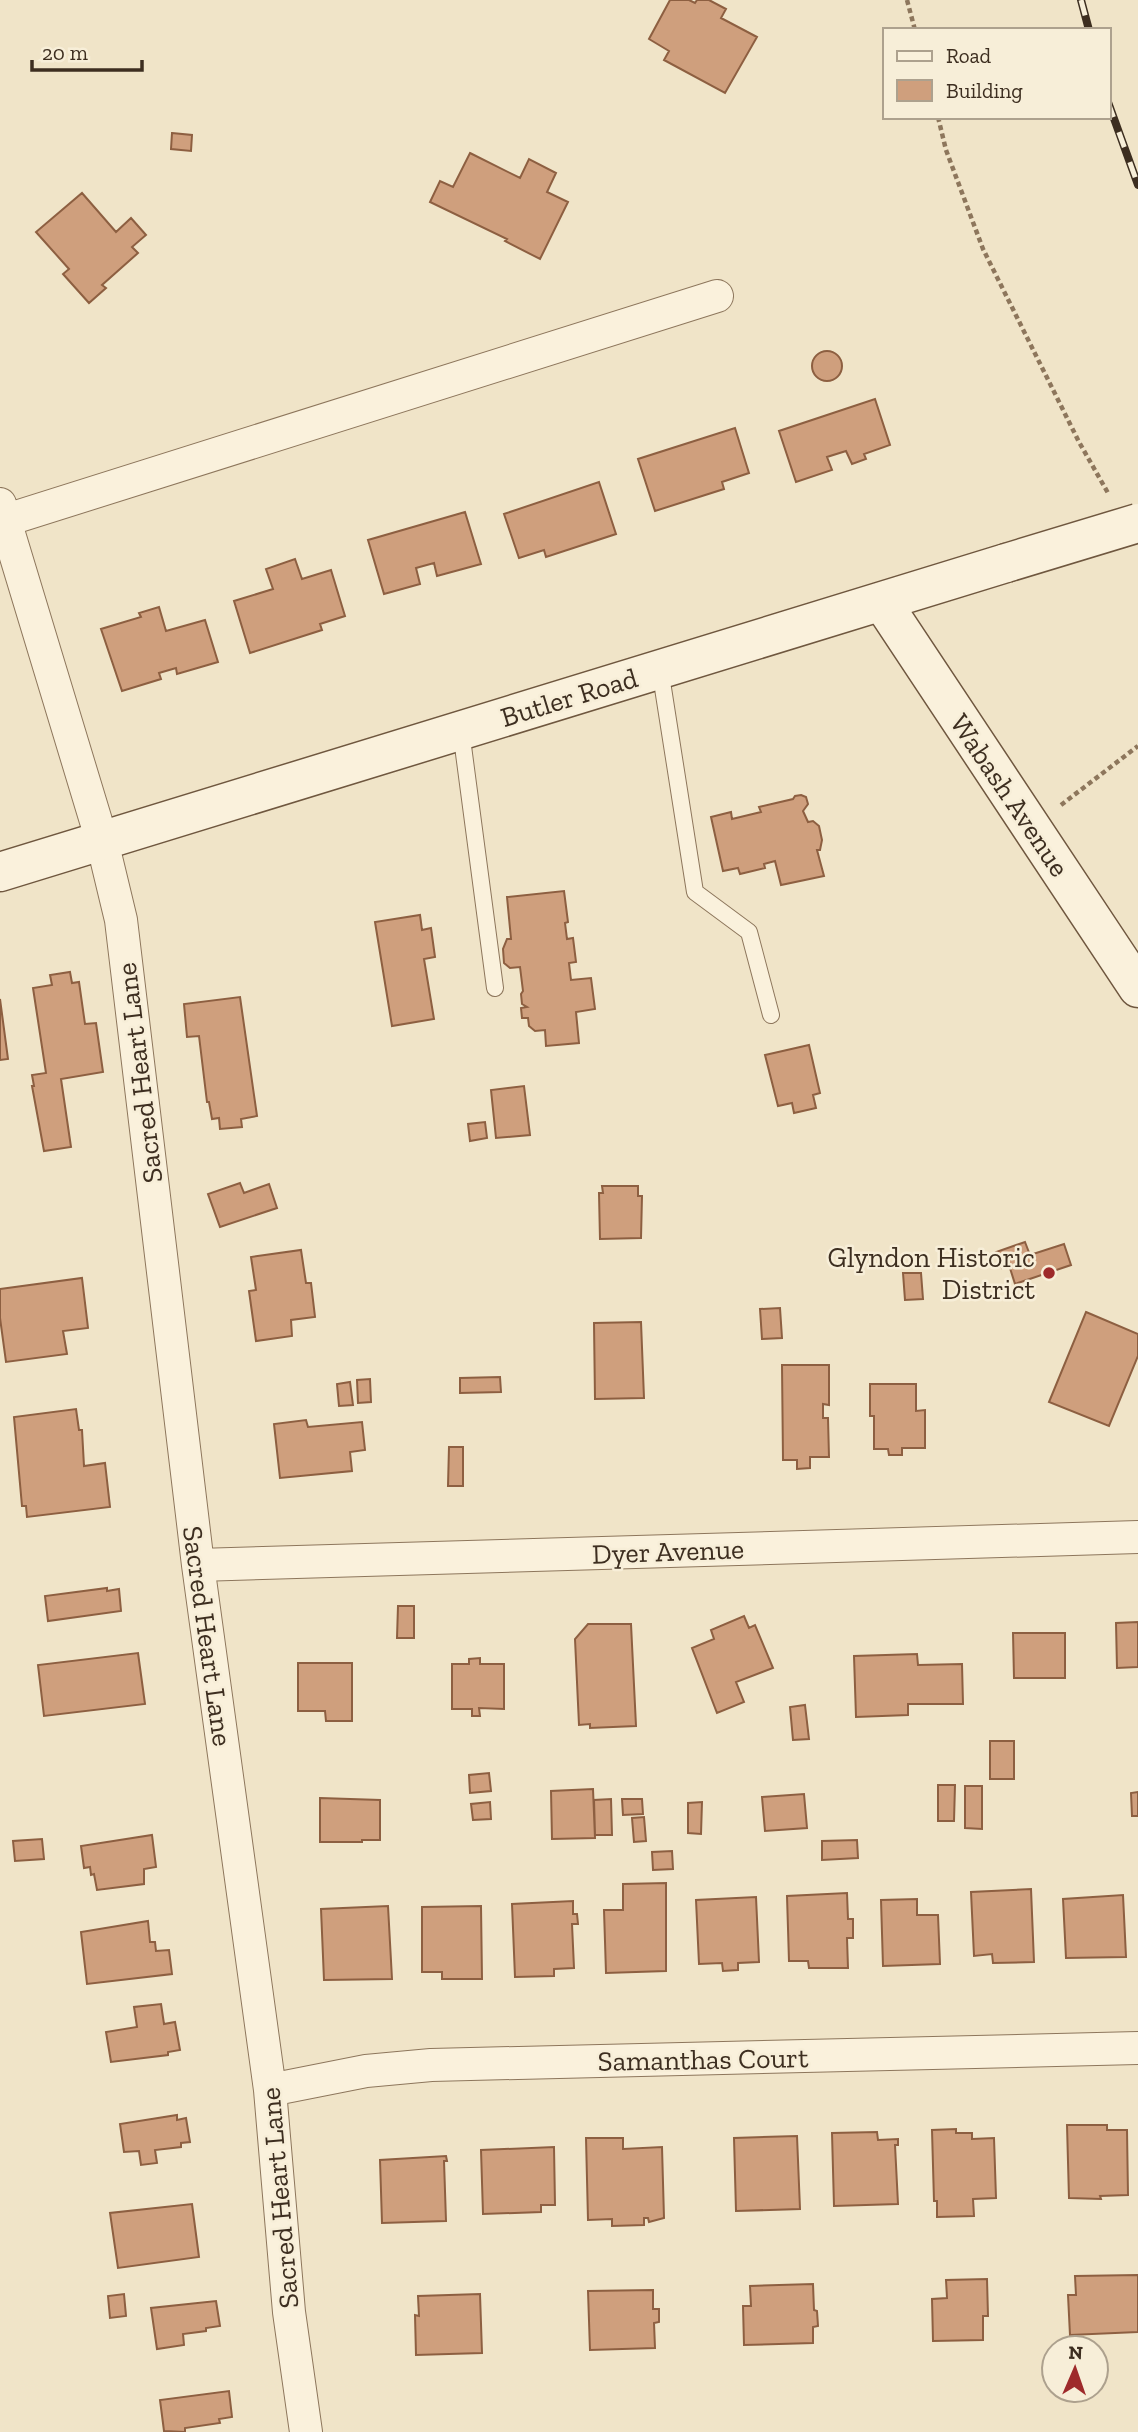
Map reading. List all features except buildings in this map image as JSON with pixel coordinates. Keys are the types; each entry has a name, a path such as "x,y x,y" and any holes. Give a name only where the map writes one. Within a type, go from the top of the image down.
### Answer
{"main road":[{"name":"Butler Road","path":"0,872 1006,563 1125,511"},
{"name":"Wabash Avenue","path":"882,602 1138,988"}],"street":[{"path":"2,515 718,296"},
{"name":"Sacred Heart Lane","path":"2,515 102,841 121,920 198,1564 270,2090 289,2312 306,2432"},
{"name":"Dyer Avenue","path":"198,1564 1138,1537"},
{"name":"Samanthas Court","path":"270,2090 366,2071 431,2065 1138,2048"}],"lane":[{"path":"660,669 695,892 749,932 771,1015"},
{"path":"461,731 495,988"}],"path":[{"path":"907,0 914,28"},
{"path":"938,119 946,150 983,249 1079,442 1125,511"},
{"path":"1075,795 1138,746"}],"railway":[{"path":"1081,0 1088,28"},
{"path":"1110,108 1138,185"}],"place":[{"name":"Glyndon Historic District","path":"1049,1273"}]}
